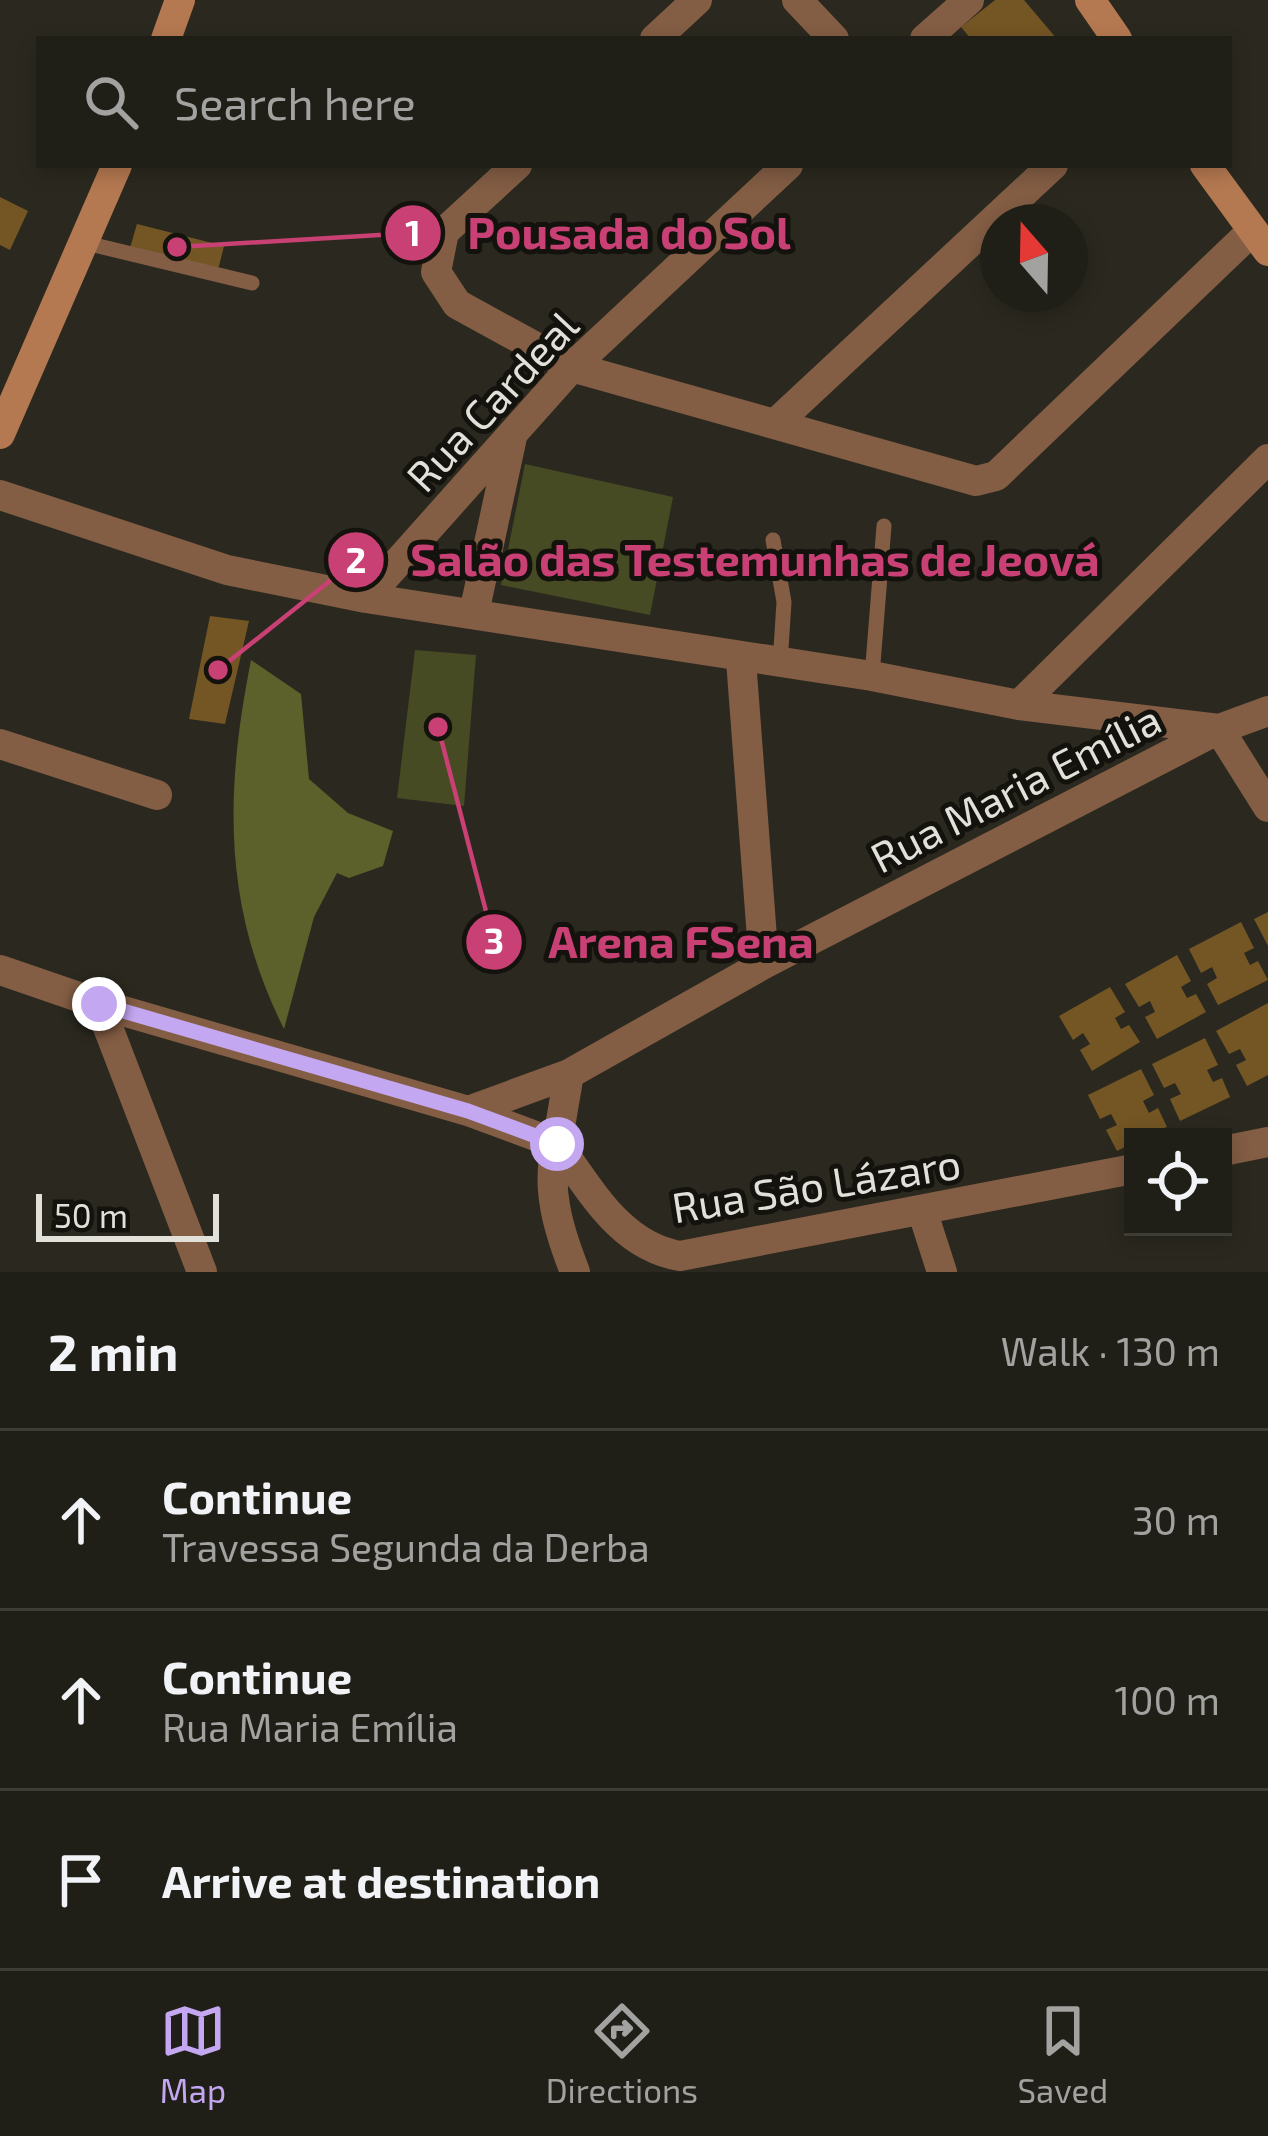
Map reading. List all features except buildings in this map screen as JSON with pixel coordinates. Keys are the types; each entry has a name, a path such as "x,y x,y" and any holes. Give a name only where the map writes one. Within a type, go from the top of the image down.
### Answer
{"street":[{"path":"167,36 180,0"},
{"path":"658,36 698,0"},
{"path":"796,0 831,36"},
{"path":"928,36 969,0"},
{"path":"1090,0 1115,36"},
{"path":"0,434 116,168"},
{"path":"514,168 444,232 436,272 457,304 572,367 986,480 1260,241 1207,168"},
{"name":"Rua Cardeal","path":"366,598 572,367 785,168"},
{"path":"776,423 1050,168"},
{"path":"474,613 512,436"},
{"path":"1019,705 1268,459"},
{"path":"0,495 227,570 366,598 741,660 872,676 1019,705 1220,729 1268,807"},
{"path":"741,660 764,964"},
{"name":"Rua Maria Emília","path":"468,1111 569,1074 764,964 1220,729 1268,712"},
{"path":"0,744 157,795"},
{"path":"0,970 99,1004 468,1111 557,1144"},
{"path":"99,1004 202,1272"},
{"path":"569,1074 551,1163 555,1209 575,1272"},
{"path":"1232,1149 1268,1142"},
{"name":"Rua São Lázaro","path":"557,1144 617,1224 650,1250 680,1256 1124,1171"},
{"path":"923,1213 942,1272"}],"lane":[{"path":"86,243 252,283"},
{"path":"872,676 884,526"},
{"path":"773,540 784,602 780,664"}],"green space":[{"path":"525,464 673,497 650,615 501,585"},
{"path":"415,650 476,655 464,806 397,798"},
{"path":"251,660 301,694 309,779 348,813 393,831 383,866 349,878 337,873 314,917 284,1029 249,938 234,848 236,756"}],"place":[{"name":"Pousada do Sol","path":"177,247"},
{"name":"Salão das Testemunhas de Jeová","path":"218,670"},
{"name":"Arena FSena","path":"438,727"}],"route":[{"path":"99,1004 468,1111 557,1144"}]}
